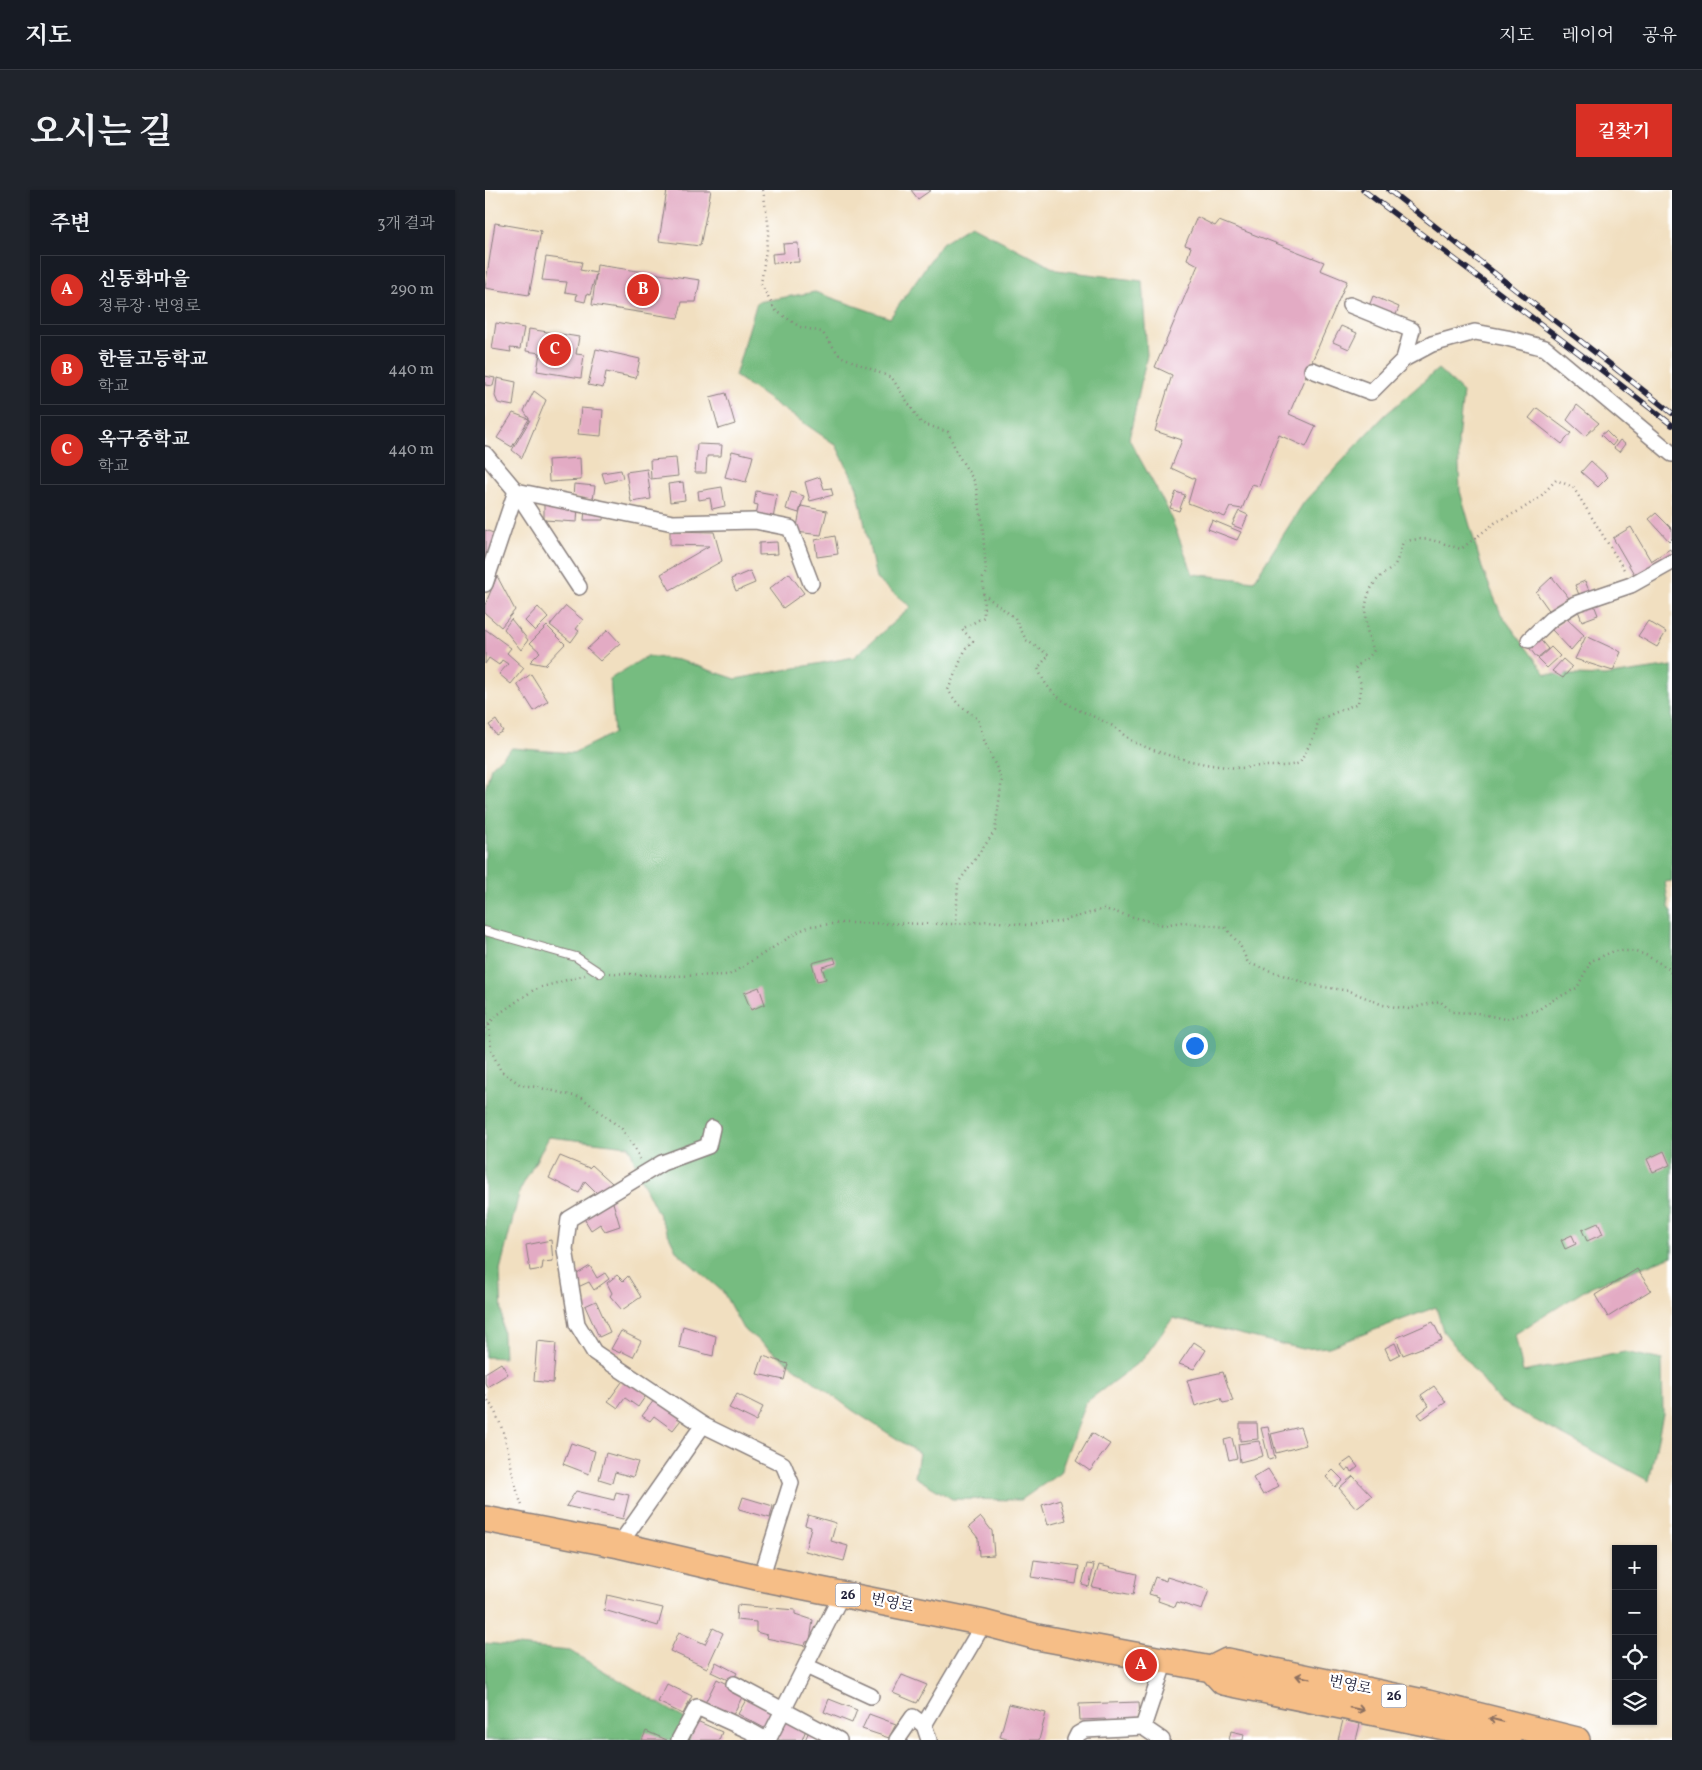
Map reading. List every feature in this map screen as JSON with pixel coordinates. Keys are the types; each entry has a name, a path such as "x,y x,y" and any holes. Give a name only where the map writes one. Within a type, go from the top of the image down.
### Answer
{"main road":[{"name":"번영로","path":"485,1519 619,1545 761,1578 984,1623 1037,1637 1211,1669 1227,1661 1428,1703 1577,1740"},
{"name":"번영로","path":"1211,1669 1223,1682 1508,1740"}],"street":[{"path":"1350,305 1412,330 1404,359"},
{"path":"1312,370 1371,392 1404,359 1432,344 1475,332 1507,338 1545,348 1672,454"},
{"path":"485,454 516,491 579,587"},
{"path":"516,491 673,523 755,520 790,528 811,583"},
{"path":"485,584 516,491"},
{"path":"1529,640 1551,619 1575,604 1631,585 1672,562"},
{"path":"712,1128 708,1146 662,1163 569,1219 565,1250 577,1324 594,1352 703,1425 783,1464 791,1483 761,1578"},
{"path":"619,1545 703,1425"},
{"path":"679,1740 697,1707 767,1740 842,1594"},
{"path":"923,1725 984,1623"},
{"path":"1143,1727 1165,1661"},
{"path":"806,1666 871,1696"},
{"path":"734,1684 839,1740"},
{"path":"897,1740 913,1717 923,1725 929,1740"},
{"path":"1075,1740 1078,1734 1085,1730 1143,1727 1162,1740"}],"lane":[{"path":"485,931 576,957 600,972"}],"path":[{"path":"763,190 769,230 761,284 775,310 800,327 822,332 840,356 891,378 921,423 948,432 958,455 975,482 982,520 986,572 983,578 984,617 962,629 973,641 966,648 949,690 957,703 978,719 985,743 1001,780 995,831 958,883 956,924"},
{"path":"983,594 1015,618 1026,640 1049,655 1038,668 1043,682 1054,694 1072,707 1112,726 1133,742 1191,761 1241,768 1289,766 1300,762 1316,732 1318,720 1358,703 1361,684 1355,669 1361,662 1370,658 1374,650 1369,640 1366,620 1368,591 1380,577 1393,567 1403,542 1417,538 1428,538 1461,548 1496,522 1519,511 1539,498 1556,480 1573,487 1627,573 1631,585"},
{"path":"485,1028 497,1015 535,989 600,972 668,976 729,975 798,932 811,926 842,923 956,924 989,920 1027,925 1058,922 1103,909 1163,925 1182,922 1225,927 1240,945 1248,963 1311,985 1350,991 1383,1005 1409,1009 1440,1001 1453,1012 1477,1013 1505,1019 1538,1010 1577,988 1591,961 1614,951 1644,954 1668,968 1672,974"},
{"path":"489,1025 491,1050 501,1071 521,1086 537,1087 582,1098 622,1129 637,1152 645,1173"},
{"path":"485,1396 504,1432 518,1496 531,1528"}],"green space":[{"path":"971,225 1057,270 1142,281 1147,355 1129,439 1168,510 1193,574 1254,581 1304,502 1384,416 1438,369 1463,392 1458,441 1460,491 1482,568 1501,614 1546,674 1604,676 1672,666 1672,881 1665,882 1669,907 1672,912 1672,1256 1592,1286 1515,1334 1523,1372 1625,1352 1662,1360 1663,1414 1649,1481 1499,1401 1443,1331 1436,1307 1329,1347 1302,1349 1173,1318 1143,1359 1085,1403 1060,1473 1021,1500 952,1499 915,1477 919,1453 852,1410 743,1329 723,1292 677,1252 640,1177 629,1146 549,1137 520,1190 500,1270 504,1358 485,1357 485,790 491,767 512,748 573,753 614,733 610,679 647,656 679,660 736,679 854,657 911,607 876,579 857,487 836,445 735,376 757,302 815,292 890,318 942,243"},
{"path":"485,1643 570,1651 721,1740 485,1740"}],"building":[{"path":"667,190 711,190 700,246 659,241"},
{"path":"911,190 931,190 918,199"},
{"path":"1197,217 1215,226 1219,221 1324,262 1320,270 1347,281 1289,414 1316,426 1306,447 1279,435 1259,486 1252,484 1242,509 1230,507 1225,517 1188,503 1195,479 1171,468 1182,440 1155,431 1172,375 1155,367 1198,265 1187,259 1191,247 1185,245"},
{"path":"495,223 541,231 529,295 485,288"},
{"path":"798,243 799,262 773,263 772,254 784,253 783,244"},
{"path":"546,257 582,262 580,270 596,273 597,265 700,280 696,302 682,302 678,318 592,305 596,274 590,295 587,294 585,302 576,300 577,294 565,292 567,282 542,280"},
{"path":"1373,296 1399,307 1395,317 1369,306"},
{"path":"496,323 524,328 520,349 510,348 511,352 492,349"},
{"path":"1341,326 1357,333 1349,349 1333,342"},
{"path":"529,329 579,337 576,354 584,355 581,378 537,371 540,353 526,351"},
{"path":"596,349 640,359 636,378 606,372 603,388 588,385"},
{"path":"485,376 495,378 493,386 485,385"},
{"path":"497,378 516,382 513,406 498,403 495,396"},
{"path":"534,391 546,400 522,458 512,450 530,420 524,411"},
{"path":"726,393 735,424 719,429 710,397"},
{"path":"1577,405 1599,423 1585,436 1567,420"},
{"path":"581,408 603,410 601,436 578,434"},
{"path":"1537,408 1571,433 1562,444 1529,418"},
{"path":"513,413 529,419 512,447 497,438"},
{"path":"1606,431 1616,441 1612,446 1601,435"},
{"path":"1620,440 1625,444 1619,452 1614,448"},
{"path":"697,444 722,445 721,456 707,456 706,473 695,473"},
{"path":"732,451 753,456 746,482 725,477"},
{"path":"580,458 581,480 549,482 548,460"},
{"path":"676,458 678,476 651,479 650,460"},
{"path":"1591,461 1608,477 1598,487 1581,472"},
{"path":"647,469 651,499 631,502 626,472"},
{"path":"621,470 623,478 605,483 602,473"},
{"path":"820,477 824,489 831,488 833,495 810,501 805,482"},
{"path":"683,482 685,500 670,502 668,484"},
{"path":"574,484 595,486 593,500 573,497"},
{"path":"722,487 725,506 712,509 710,498 699,500 698,491"},
{"path":"756,491 777,495 773,519 756,516 758,505 754,504"},
{"path":"791,492 804,496 799,513 786,509"},
{"path":"1176,492 1185,495 1179,511 1170,508"},
{"path":"544,504 578,506 577,522 544,520"},
{"path":"801,506 827,511 821,535 796,532"},
{"path":"585,509 604,510 603,520 584,520"},
{"path":"1239,511 1248,515 1242,529 1232,525"},
{"path":"1656,513 1672,529 1672,538 1669,541 1649,519"},
{"path":"1212,520 1241,532 1237,540 1208,529"},
{"path":"1631,527 1651,561 1670,549 1672,553 1672,558 1637,579 1613,538"},
{"path":"485,530 499,535 490,562 485,560"},
{"path":"670,531 714,532 722,561 670,590 661,574 709,546 670,545"},
{"path":"835,536 838,554 817,557 815,540"},
{"path":"777,542 778,554 759,555 759,543"},
{"path":"750,571 755,583 736,591 731,579"},
{"path":"789,573 804,593 783,608 769,589"},
{"path":"497,576 515,610 501,627 485,613 485,605"},
{"path":"1552,577 1569,598 1551,613 1536,592"},
{"path":"1585,581 1590,593 1580,597 1575,585"},
{"path":"1593,602 1598,615 1582,621 1577,608"},
{"path":"566,606 583,620 576,629 579,631 571,642 550,625"},
{"path":"538,607 548,618 535,631 525,621"},
{"path":"1566,618 1584,635 1571,650 1552,630"},
{"path":"511,619 528,640 521,650 504,629"},
{"path":"1648,621 1666,632 1657,647 1638,636"},
{"path":"547,626 565,644 545,665 530,662 540,652 530,643"},
{"path":"485,629 511,648 507,653 524,668 511,684 499,674 508,664 502,660 499,665 489,658 485,664"},
{"path":"608,630 620,643 600,661 587,649"},
{"path":"1586,636 1621,652 1613,671 1575,659"},
{"path":"1538,637 1548,649 1537,658 1528,646"},
{"path":"1551,647 1560,656 1547,668 1538,659"},
{"path":"1563,659 1572,667 1563,678 1552,671"},
{"path":"531,674 548,701 534,711 517,684"},
{"path":"496,720 503,731 496,735 489,725"},
{"path":"834,957 836,963 822,967 826,979 817,981 812,963"},
{"path":"759,987 765,1004 751,1010 744,993"},
{"path":"1664,1151 1670,1165 1653,1172 1647,1159"},
{"path":"560,1156 589,1168 592,1165 612,1183 598,1194 585,1181 579,1193 549,1178"},
{"path":"611,1196 620,1226 605,1231 600,1224 591,1230 582,1215"},
{"path":"1598,1223 1603,1234 1587,1241 1582,1230"},
{"path":"1572,1235 1576,1244 1565,1249 1561,1240"},
{"path":"551,1240 553,1261 543,1262 542,1269 530,1271 526,1245"},
{"path":"590,1266 597,1278 605,1273 609,1279 594,1290 589,1282 578,1287 574,1276"},
{"path":"1637,1269 1651,1290 1608,1317 1595,1295"},
{"path":"617,1275 623,1281 628,1276 641,1297 622,1310 610,1296 612,1293 607,1283"},
{"path":"596,1301 610,1332 599,1337 585,1306"},
{"path":"1433,1322 1442,1340 1403,1355 1396,1338"},
{"path":"683,1326 716,1336 713,1356 679,1347"},
{"path":"621,1331 641,1341 633,1357 621,1351 620,1353 611,1349"},
{"path":"537,1341 556,1343 553,1383 534,1381"},
{"path":"1194,1342 1206,1350 1194,1369 1179,1364"},
{"path":"1395,1343 1400,1354 1390,1359 1385,1348"},
{"path":"763,1356 788,1364 784,1380 757,1374"},
{"path":"501,1363 508,1374 487,1387 485,1373"},
{"path":"1223,1372 1233,1401 1223,1403 1221,1398 1195,1406 1187,1380"},
{"path":"625,1378 647,1394 638,1407 625,1398 618,1408 608,1401"},
{"path":"1434,1386 1446,1402 1422,1419 1418,1414 1429,1406 1421,1395"},
{"path":"737,1394 763,1407 756,1421 729,1408"},
{"path":"657,1396 684,1416 673,1430 654,1416 650,1421 642,1416"},
{"path":"1240,1423 1257,1423 1258,1439 1240,1441"},
{"path":"1268,1427 1275,1458 1269,1460 1261,1428"},
{"path":"1300,1427 1306,1445 1276,1453 1271,1434"},
{"path":"1092,1433 1110,1444 1090,1471 1076,1461"},
{"path":"1232,1438 1237,1458 1229,1460 1224,1440"},
{"path":"1259,1441 1263,1456 1240,1462 1238,1444"},
{"path":"571,1443 595,1451 589,1474 563,1464"},
{"path":"606,1453 638,1462 633,1477 615,1472 612,1483 599,1479"},
{"path":"1351,1458 1358,1467 1352,1472 1350,1468 1346,1471 1341,1465"},
{"path":"1268,1469 1279,1486 1263,1495 1253,1478"},
{"path":"1333,1470 1343,1480 1335,1487 1326,1477"},
{"path":"1353,1476 1372,1496 1356,1508 1339,1488"},
{"path":"576,1491 614,1500 616,1492 629,1495 623,1519 566,1506"},
{"path":"743,1497 773,1506 770,1518 739,1509"},
{"path":"1060,1499 1066,1520 1048,1525 1042,1505"},
{"path":"808,1515 836,1523 831,1541 848,1546 844,1561 805,1551 811,1527 805,1525"},
{"path":"981,1517 992,1531 994,1555 979,1556 978,1538 969,1527"},
{"path":"1034,1560 1079,1566 1076,1584 1031,1577"},
{"path":"1087,1564 1094,1565 1089,1587 1082,1585"},
{"path":"1099,1565 1137,1574 1133,1595 1092,1587"},
{"path":"1155,1577 1166,1581 1167,1577 1209,1590 1202,1610 1177,1602 1175,1607 1158,1601 1159,1597 1149,1594"},
{"path":"607,1595 663,1608 658,1626 604,1610"},
{"path":"737,1605 795,1610 795,1614 813,1620 810,1641 806,1642 805,1646 766,1638 767,1635 756,1632 756,1622 736,1620"},
{"path":"713,1628 723,1633 707,1668 670,1651 679,1632 705,1644"},
{"path":"716,1662 737,1673 732,1682 711,1672"},
{"path":"902,1675 927,1685 917,1703 893,1693"},
{"path":"717,1679 744,1693 732,1717 705,1703"},
{"path":"667,1684 692,1696 683,1714 658,1702"},
{"path":"747,1698 777,1713 768,1730 738,1714"},
{"path":"829,1699 857,1710 852,1723 824,1712"},
{"path":"1139,1702 1140,1722 1107,1723 1105,1719 1080,1720 1079,1704"},
{"path":"1009,1704 1046,1713 1039,1740 1010,1740 1000,1737"},
{"path":"869,1714 896,1724 889,1738 862,1729"},
{"path":"785,1717 807,1727 802,1740 780,1740 776,1738"},
{"path":"1343,1720 1360,1724 1356,1740 1338,1740"},
{"path":"697,1721 722,1732 719,1740 689,1740"},
{"path":"646,1731 667,1740 642,1740"},
{"path":"809,1731 830,1740 805,1740"},
{"path":"1231,1731 1244,1734 1243,1740 1229,1740"}],"railway":[{"path":"1363,190 1672,425"},
{"path":"1389,190 1672,413"}],"place":[{"name":"한들고등학교","path":"643,290"},
{"name":"옥구중학교","path":"555,350"},
{"name":"신동화마을","path":"1141,1665"}]}
